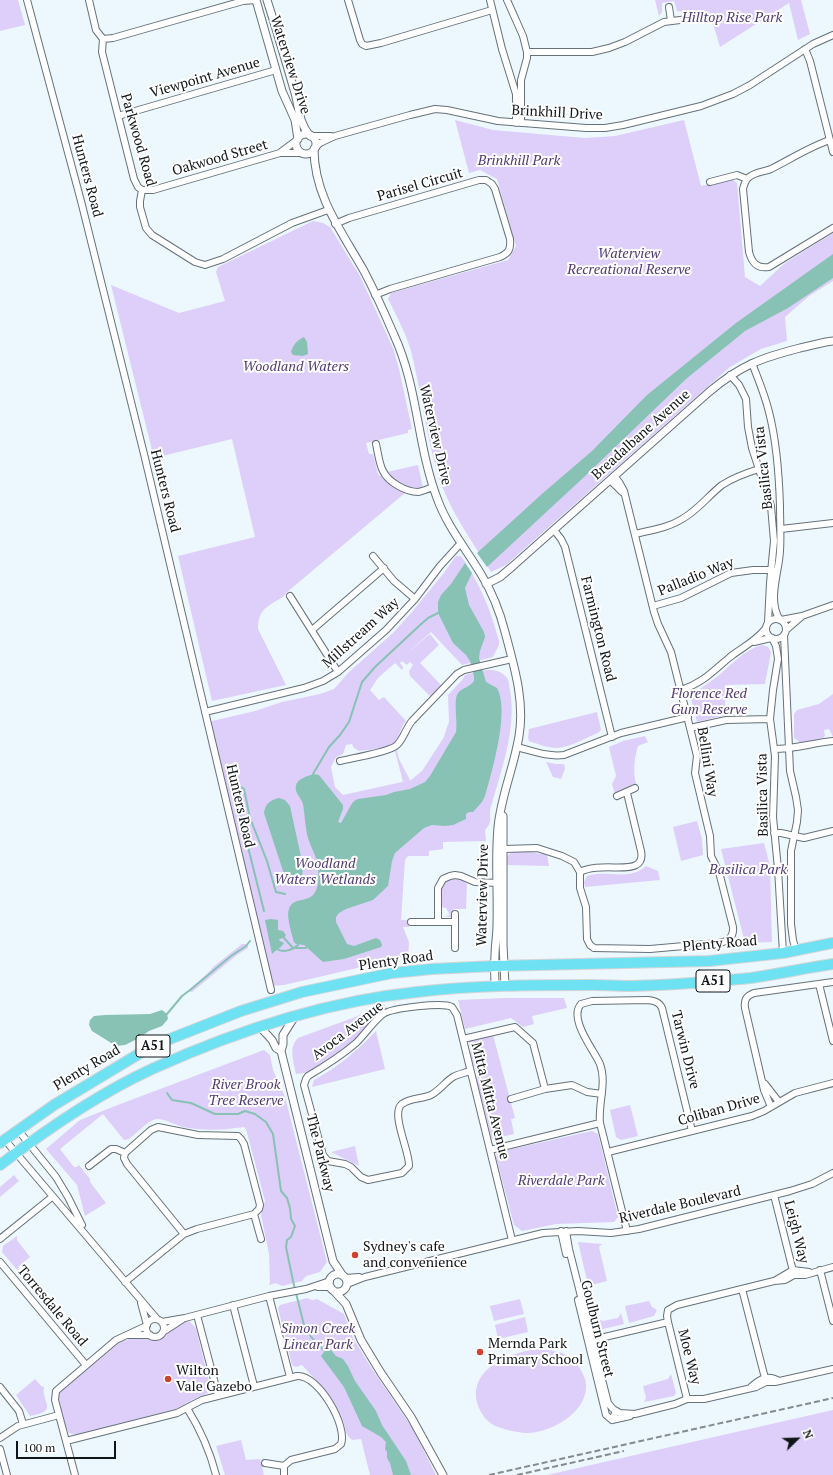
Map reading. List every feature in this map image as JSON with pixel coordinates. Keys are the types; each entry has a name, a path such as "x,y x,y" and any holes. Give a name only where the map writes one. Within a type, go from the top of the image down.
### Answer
{"highway":[{"name":"Plenty Road","path":"2,1142 84,1086 152,1046 241,1011 302,992 392,972 500,966 709,961 783,953 833,943"},
{"name":"A51","path":"0,1165 15,1153 73,1114 151,1070 185,1055 295,1016 372,998 416,992 500,986 631,986 689,984 752,977 833,964"}],"street":[{"name":"Hunters Road","path":"26,0 103,287 271,990"},
{"path":"89,0 96,30 104,39 244,0 256,0"},
{"name":"Waterview Drive","path":"256,0 282,91 295,120 298,140"},
{"name":"Waterview Drive","path":"267,0 295,94 300,119 304,128 311,136"},
{"path":"348,0 358,36 362,44 366,46 381,43 492,10"},
{"path":"490,0 517,102 518,123"},
{"path":"507,0 523,36 527,52 527,58 521,80 518,123"},
{"path":"669,7 671,21"},
{"path":"527,52 592,52 625,42 664,22 688,19"},
{"name":"Brinkhill Drive","path":"315,149 320,144 335,136 435,109 447,110 498,121 518,123 605,128 623,125 701,106 724,98 750,85 813,44 833,35"},
{"name":"Parkwood Road","path":"104,39 102,52 134,179 138,187 142,190 140,204 146,228 149,233 202,265 223,259 292,223 328,210"},
{"path":"806,49 833,152"},
{"name":"Viewpoint Avenue","path":"118,116 276,70"},
{"path":"512,81 521,80"},
{"path":"302,136 311,136 316,143 315,149 310,153 303,153 297,148 298,140 302,136"},
{"name":"Brinkhill Drive","path":"311,136 335,136"},
{"name":"Oakwood Street","path":"280,153 298,140"},
{"path":"830,140 813,146 771,169 755,174 747,179 743,189 750,258 756,266 765,268 773,266 833,228"},
{"name":"Waterview Drive","path":"315,149 315,168 328,210 362,269 393,331 405,361 427,467 433,488 443,513 481,574 501,618 520,694 520,732 502,804 498,827 501,849 498,927 500,986"},
{"name":"Oakwood Street","path":"142,190 153,190 280,153 303,153"},
{"name":"Waterview Drive","path":"303,153 315,168"},
{"path":"710,182 737,175 747,179"},
{"name":"Parisel Circuit","path":"335,224 349,218 479,180 486,180 494,187 510,239 510,248 508,253 500,257 390,289 375,295"},
{"name":"Breadalbane Avenue","path":"486,584 509,569 730,375 752,363 768,357 832,340"},
{"name":"Basilica Vista","path":"752,363 769,410 776,443 781,529 774,599 775,608 781,620"},
{"name":"Basilica Vista","path":"730,375 739,385 746,399 748,428 752,448 772,506 774,542 767,625"},
{"path":"376,444 382,468 388,478 394,483 411,491 418,492 433,488"},
{"path":"635,534 665,527 677,522 692,512 727,482 738,476 759,469"},
{"name":"Bellini Way","path":"580,872 580,888 586,907 587,939 592,947 605,949 650,949 718,943 730,939 733,933 733,927 719,872 711,856 710,836 694,773 696,756 688,717 671,652 658,624 626,497 612,478"},
{"path":"781,529 833,523"},
{"name":"Farmington Road","path":"554,530 565,547 612,736"},
{"name":"Millstream Way","path":"205,712 304,688 323,681 338,672 386,630 415,599 440,566 461,543"},
{"path":"373,556 394,581 415,599"},
{"path":"312,630 384,568"},
{"name":"Palladio Way","path":"653,606 682,598 731,573 752,570 772,570"},
{"path":"290,596 338,672"},
{"path":"681,690 698,683 716,670 728,658 760,636 767,625 774,619 781,620 802,616 833,605"},
{"path":"752,642 772,638 778,639 802,616"},
{"path":"781,620 785,625 785,633"},
{"path":"767,625 767,634 772,638"},
{"name":"Basilica Vista","path":"785,633 790,771 798,810 791,864 791,924 796,951"},
{"name":"Basilica Vista","path":"772,638 776,646 778,659 770,719 776,764 773,801 774,833 778,868 783,953"},
{"path":"340,760 381,752 396,747 406,728 458,674 464,670 512,658"},
{"path":"517,747 542,754 554,756 564,755 612,736 688,717"},
{"path":"690,728 726,720 770,719"},
{"path":"774,749 789,749 833,740"},
{"path":"618,796 635,788"},
{"path":"501,849 537,848 570,859 577,866 580,872 593,867 632,866 641,859 641,851 627,793"},
{"path":"774,833 812,837 833,831"},
{"path":"438,922 438,888 444,879 450,876 461,876 475,882 500,883"},
{"path":"455,914 455,948"},
{"path":"411,922 455,922"},
{"path":"771,1107 764,1090 744,1001 754,993 833,982"},
{"path":"819,984 833,1041"},
{"name":"Tarwin Drive","path":"628,1231 600,1123 603,1079 601,1067 584,1036 578,1015 580,1006 584,1002 648,1000 657,1002 662,1008 692,1131"},
{"name":"Avoca Avenue","path":"462,1039 455,1011 450,1005 395,1010 384,1014 349,1048 331,1062 308,1076 305,1082 305,1089 323,1155 328,1161 345,1164 351,1167 361,1177 368,1180 405,1172 408,1169 409,1162 398,1114 400,1106 404,1102 430,1095 451,1078 470,1071"},
{"name":"The Parkway","path":"295,1016 283,1035 281,1051 334,1261 345,1281 346,1304"},
{"path":"462,1039 510,1027 517,1028 533,1043 545,1090"},
{"name":"The Parkway","path":"260,1028 272,1040 276,1048 281,1051"},
{"name":"Mitta Mitta Avenue","path":"462,1039 512,1240"},
{"path":"762,1079 773,1096 779,1102"},
{"name":"Coliban Drive","path":"608,1152 752,1116 795,1093 833,1083"},
{"path":"511,1099 572,1085 587,1092 602,1094"},
{"path":"490,1150 600,1123"},
{"path":"125,1282 184,1234 197,1229 254,1214 258,1210 259,1202 244,1144 238,1136 198,1135 158,1127 146,1134 125,1153 124,1158 127,1164 184,1234"},
{"path":"18,1130 59,1182 87,1235"},
{"path":"2,1142 15,1153 52,1197 87,1235 140,1300 160,1320 164,1327 163,1332"},
{"path":"90,1166 111,1149 116,1149 125,1153"},
{"name":"Riverdale Boulevard","path":"345,1281 533,1234 563,1231 600,1233 628,1231 802,1188 833,1173"},
{"name":"Leigh Way","path":"774,1195 794,1272"},
{"path":"0,1239 52,1197"},
{"path":"254,1214 261,1240"},
{"name":"Goulburn Street","path":"563,1231 569,1249 608,1403 616,1411"},
{"name":"Goulburn Street","path":"563,1231 606,1415 612,1420"},
{"name":"The Parkway","path":"334,1261 331,1284 346,1304 364,1346 411,1416 443,1475"},
{"name":"Torresdale Road","path":"0,1262 86,1365"},
{"path":"592,1340 668,1322 668,1310 673,1307 774,1281 785,1280 794,1272 802,1275 833,1267"},
{"path":"820,1270 833,1321"},
{"path":"75,1475 59,1415 55,1396 56,1391 116,1340 146,1325 150,1320 184,1318 269,1296 331,1284 338,1274 345,1281 339,1291 331,1284"},
{"path":"742,1289 766,1380"},
{"path":"269,1296 290,1377"},
{"path":"140,1300 147,1331 150,1335"},
{"path":"233,1305 254,1386"},
{"path":"197,1314 218,1395"},
{"path":"126,1335 150,1335 156,1337 184,1318"},
{"name":"Moe Way","path":"668,1322 687,1399"},
{"path":"612,1420 675,1404 687,1399 704,1399 756,1387 766,1380 779,1381 833,1369"},
{"path":"66,1441 177,1413 198,1401 218,1395 301,1375 324,1394 334,1410 340,1425 343,1440 337,1448 291,1460 284,1466 284,1475"},
{"path":"0,1388 18,1411 23,1424"},
{"path":"187,1408 206,1445 216,1475"},
{"path":"612,1420 616,1411 623,1414 635,1414"},
{"path":"0,1438 14,1428 23,1424 59,1415"},
{"path":"0,1449 7,1475"},
{"path":"265,1463 284,1466"}],"green space":[{"path":"0,0 18,0 25,25 0,31"},
{"name":"Hilltop Rise Park","path":"655,0 801,0 810,34 798,40 789,3 720,47 714,28 708,18 703,15 677,11 674,1 662,3 662,12 659,16"},
{"name":"Waterview Recreational Reserve","path":"455,120 493,130 585,138 615,136 684,120 701,186 732,179 737,183 745,277 760,286 785,263 833,233 833,281 809,296 785,317 787,341 761,349 730,367 506,565 491,572 454,511 442,485 430,442 410,348 402,326 388,299 391,293 508,260 516,246 497,179 480,170 469,173"},
{"name":"Woodland Waters","path":"313,221 323,223 330,227 360,276 393,348 412,429 408,430 408,433 366,443 369,454 373,454 378,474 389,484 405,493 284,596 262,612 258,622 258,629 286,685 212,701 178,556 255,537 232,439 154,458 111,285 179,313 225,301 216,272 218,267"},
{"path":"418,465 423,488 418,489 403,485 390,476 387,472"},
{"name":"Woodland Waters Wetlands","path":"456,556 461,556 468,566 488,607 499,641 499,645 493,657 462,665 431,632 406,654 430,634 439,645 420,663 442,686 431,697 410,676 409,671 413,665 410,662 407,665 402,661 400,663 403,667 402,670 395,663 378,678 370,690 379,700 384,697 406,721 396,741 384,747 359,751 354,748 352,744 346,745 343,754 336,757 331,767 335,787 343,795 411,780 422,771 444,737 449,722 448,695 465,675 487,670 498,671 508,680 512,705 511,720 507,749 490,810 490,821 485,830 486,841 443,842 443,849 429,851 429,856 408,856 405,860 401,920 408,920 409,927 403,927 409,942 408,956 384,961 383,964 366,966 284,985 270,986 208,722 255,711 282,702 320,694 334,689 349,672 393,633 443,574"},
{"name":"Florence Red Gum Reserve","path":"762,645 768,647 771,652 765,684 725,685 725,715 697,722 691,699 692,694 718,676 744,654"},
{"path":"833,694 833,737 829,729 824,730 825,736 823,738 801,743 794,738 794,714 797,710 819,704"},
{"path":"597,712 601,730 598,733 578,742 567,746 553,748 529,741 529,729"},
{"path":"645,736 648,742 638,746 634,765 636,785 615,794 612,784 616,776 609,747 623,741"},
{"path":"395,751 397,751 399,759 410,780 403,782"},
{"path":"546,762 564,764 565,769 561,779 553,777"},
{"path":"697,821 702,839 703,855 681,861 673,827"},
{"name":"Basilica Park","path":"764,843 770,866 772,942 745,943 721,849"},
{"path":"512,852 531,852 547,855 549,866 506,865 506,857"},
{"path":"646,866 658,871 660,880 585,887 584,882 587,876 595,874 632,873 639,871"},
{"path":"455,878 461,879 467,884 466,909 453,909 453,918 445,916 450,915 446,908 441,907 441,887 445,881"},
{"path":"242,944 246,944 248,948 237,955 192,992 188,991 213,967"},
{"path":"564,998 567,1008 532,1016 534,1024 523,1027 511,1018 465,1029 458,1000"},
{"path":"384,1004 387,1009 342,1051 324,1064 314,1069 305,1073 296,1074 292,1050 298,1038 358,1016"},
{"path":"376,1031 385,1069 312,1087 314,1080 347,1058"},
{"path":"493,1035 515,1118 511,1119 514,1134 492,1139 477,1082 476,1071 470,1055 471,1051 469,1041"},
{"name":"River Brook Tree Reserve","path":"264,1050 270,1055 273,1070 285,1097 327,1262 320,1272 306,1276 302,1281 282,1286 276,1283 269,1285 269,1254 261,1215 265,1201 246,1129 244,1127 206,1130 183,1127 164,1120 156,1119 147,1124 129,1139 124,1140 103,1114 60,1149 74,1167 79,1165 106,1203 85,1216 77,1185 46,1149 80,1120"},
{"path":"630,1105 638,1136 621,1140 616,1137 610,1110"},
{"name":"Riverdale Park","path":"592,1131 598,1134 618,1217 614,1222 556,1224 522,1231 514,1225 496,1157 499,1152"},
{"path":"355,1146 359,1166 331,1152"},
{"path":"14,1175 19,1181 0,1197 0,1187"},
{"path":"17,1236 17,1240 30,1257 19,1266 18,1271 2,1252 3,1246"},
{"path":"578,1242 602,1244 599,1247 607,1281 591,1285 589,1289"},
{"name":"Simon Creek Linear Park","path":"307,1298 312,1300 317,1299 344,1314 353,1338 372,1369 413,1429 436,1475 370,1475 361,1439 352,1440 349,1438 339,1410 330,1396 302,1365 296,1367 292,1365 278,1308 280,1305"},
{"path":"520,1299 524,1314 494,1321 490,1306"},
{"path":"649,1301 652,1307 657,1310 654,1316 629,1323 625,1306"},
{"path":"621,1313 624,1324 599,1330 596,1318 603,1321 618,1318"},
{"path":"525,1317 528,1332 498,1339 495,1325"},
{"path":"184,1321 189,1321 196,1328 210,1391 176,1409 76,1435 69,1433 66,1428 58,1396 60,1392 120,1342 135,1337 157,1341"},
{"path":"538,1349 563,1353 575,1361 585,1379 586,1390 583,1401 568,1418 558,1425 546,1429 525,1433 495,1426 484,1417 479,1408 476,1395 478,1384 483,1374 492,1366 514,1354"},
{"path":"671,1374 676,1393 674,1396 644,1402 646,1398 643,1386 668,1379"},
{"path":"35,1379 41,1386 44,1387 47,1409 44,1412 30,1416 16,1395"},
{"path":"833,1410 833,1475 547,1475"},
{"path":"241,1440 246,1460 260,1459 264,1475 225,1475 216,1446"}],"shaded area":[{"path":"833,254 833,278 788,308 745,331 686,379 583,478 487,567 477,553 592,451 647,395 736,323"},
{"path":"304,337 307,342 308,354 303,356 293,355 291,352 294,345 297,341"},
{"path":"465,563 472,573 465,588 469,605 484,632 485,637 479,658 486,682 497,688 501,698 501,726 492,772 485,796 473,812 466,814 466,819 453,825 432,825 424,828 395,853 392,861 388,886 373,900 346,909 339,913 336,917 336,922 347,944 354,946 376,938 380,940 382,945 381,947 344,959 323,962 304,945 296,944 294,942 289,920 288,912 292,904 312,896 316,890 318,881 318,867 308,838 303,804 297,793 296,785 305,777 314,774 319,775 343,805 338,822 341,823 354,801 410,789 425,782 430,776 456,732 456,701 458,693 474,681 470,661 466,655 453,643 438,613 438,602 441,595 451,584"},
{"path":"279,798 285,800 290,806 303,866 302,879 298,883 294,884 290,884 286,880 264,813 268,803"},
{"path":"265,920 278,920 278,930 283,931 286,935 284,938 279,939 284,943 272,954"},
{"path":"162,1010 167,1014 168,1019 162,1026 149,1031 125,1045 116,1046 92,1031 89,1025 90,1020 94,1016 150,1014"},
{"path":"331,1350 336,1356 343,1359 348,1366 355,1381 376,1411 382,1425 406,1461 411,1475 393,1475 385,1449 386,1442 381,1437 362,1426 344,1387 321,1356 325,1351"}],"waterway":[{"path":"313,774 329,747 349,722 362,682 375,667 419,626 428,618 438,613"},
{"path":"264,911 233,787 238,785 244,789 250,818 267,861 276,892 285,894"},
{"path":"284,938 293,948"},
{"path":"167,1014 182,996 231,956 246,946 250,941"},
{"path":"277,949 282,951 288,950 298,945"},
{"path":"296,948 306,948"},
{"path":"167,1093 172,1100 191,1103 215,1114 238,1114 245,1111 255,1114 266,1122 273,1134 281,1191 287,1198 291,1219 295,1226 291,1237 287,1240 286,1247 305,1329 316,1343 325,1351"}],"railway":[{"path":"489,1475 833,1398"},
{"path":"517,1475 624,1451"}],"place":[{"name":"Sydney's cafe and convenience","path":"355,1255"},
{"name":"Mernda Park Primary School","path":"480,1352"},
{"name":"Wilton Vale Gazebo","path":"168,1379"}],"park label":[{"name":"Brinkhill Park","path":"519,161"}]}
